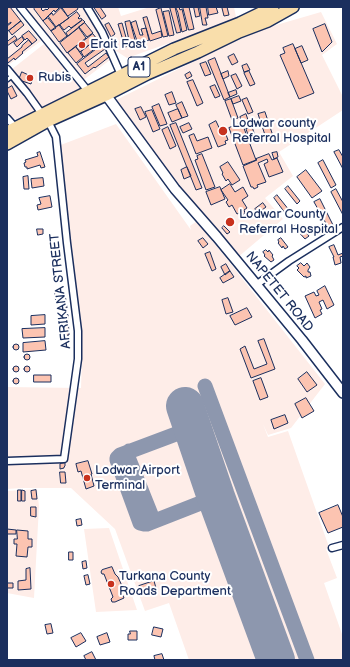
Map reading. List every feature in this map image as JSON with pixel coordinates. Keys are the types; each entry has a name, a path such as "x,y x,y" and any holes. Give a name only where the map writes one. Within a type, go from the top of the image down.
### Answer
{"highway":[{"name":"A1","path":"7,144 88,91 174,49 240,23 274,7"},
{"name":"A1","path":"11,129 106,95 147,74 268,20 293,7"}],"main road":[{"name":"NAPETET ROAD","path":"106,95 175,189 302,340 343,393"}],"street":[{"path":"20,7 88,91"},
{"path":"87,7 102,32 121,75"},
{"name":"AFRIKANA STREET","path":"7,69 10,78 27,93 45,118 56,137 78,331 78,359 64,459 7,460"},
{"path":"7,118 11,129"},
{"path":"256,285 289,261 343,226"},
{"path":"332,548 343,545"}],"shaded area":[{"path":"7,7 13,7 41,41 7,66"},
{"path":"22,7 83,7 104,40 110,60 82,81"},
{"path":"92,7 118,7 121,16 150,7 234,7 237,22 178,40 127,58 113,49 102,23"},
{"name":"Lodwar county Referral Hospital","path":"321,12 337,44 322,55 343,97 343,110 279,152 293,176 265,198 283,219 237,258 112,102 225,46 266,28"},
{"path":"44,44 79,87 79,93 77,96 17,120 7,113 7,73"},
{"path":"116,124 191,230 190,226 197,221 325,384 291,428 268,435 263,424 268,437 288,431 329,547 326,549 337,578 324,583 343,637 343,660 189,660 169,603 145,611 115,529 71,488 7,489 7,387 81,388 82,355 77,301 58,146"},
{"path":"37,489 39,506 34,598 7,593 7,491"},
{"path":"109,528 137,610 96,612 84,529"}],"building":[{"path":"7,7 10,7 21,21 8,31 7,26 11,22 7,25"},
{"path":"36,7 43,7 41,9 43,11 50,7 60,7 55,12 54,10 43,21 34,9"},
{"path":"62,7 77,7 78,9 68,16"},
{"path":"94,7 100,7 106,16 102,19"},
{"path":"170,7 175,7 181,32 177,33"},
{"path":"176,7 179,7 180,10 182,9 187,30 182,32 178,13"},
{"path":"183,7 189,7 194,29 189,30"},
{"path":"194,7 198,7 200,16 196,17"},
{"path":"200,7 206,7 208,18 205,18 207,25 203,25"},
{"path":"208,7 216,7 218,13 209,15"},
{"path":"227,7 229,15 224,16 222,8"},
{"path":"61,8 69,18 56,27 48,16 52,13 53,15"},
{"path":"161,8 168,36 163,37 156,10"},
{"path":"169,11 174,35 169,36 163,12"},
{"path":"77,12 80,16 78,18 81,18 82,20 71,28 69,26 64,30 60,25"},
{"path":"147,17 152,34 161,31 162,37 150,41 143,18"},
{"path":"48,18 56,28 51,31 43,21"},
{"path":"83,20 85,22 68,36 66,33"},
{"path":"21,21 24,25 12,35 9,31"},
{"path":"130,21 136,44 125,47 118,24 122,23 127,41 129,40 125,22"},
{"path":"136,21 140,35 143,35 141,29 146,28 149,40 138,44 131,23"},
{"path":"85,23 93,33 87,37 79,27"},
{"path":"109,23 115,34 111,37 105,25"},
{"path":"325,24 332,42 322,52 313,29"},
{"path":"59,25 67,36 59,42 51,31"},
{"path":"79,28 86,38 67,53 60,43"},
{"path":"29,31 37,40 32,44 27,38 25,40 22,36"},
{"path":"93,34 97,39 80,52 76,47"},
{"path":"15,36 17,39 7,46 7,42"},
{"path":"22,37 24,40 17,47 14,43"},
{"path":"97,39 101,44 84,57 81,52"},
{"path":"29,40 32,44 15,60 14,58 8,63 7,59"},
{"path":"293,44 314,93 299,99 280,55 285,53 283,48"},
{"path":"102,45 105,49 85,63 88,67 106,53 109,57 85,74 77,64"},
{"path":"302,46 308,60 301,63 295,49"},
{"path":"76,47 83,57 76,63 68,53"},
{"path":"234,54 238,62 232,65 228,57"},
{"path":"215,58 230,97 224,100 208,61"},
{"path":"206,62 211,74 205,76 200,64"},
{"path":"247,64 250,70 244,72 242,66"},
{"path":"228,71 229,76 223,79 221,74"},
{"path":"249,71 255,84 250,86 244,73"},
{"path":"22,72 33,77 31,84 19,80"},
{"path":"190,72 192,76 187,79 185,75"},
{"path":"236,74 242,86 237,89 231,76"},
{"path":"193,80 203,103 197,106 187,82"},
{"path":"215,85 220,96 215,98 210,87"},
{"path":"12,86 17,96 11,99 7,89"},
{"path":"236,90 237,94 230,97 228,93"},
{"path":"172,92 176,103 169,105 165,95"},
{"path":"239,96 241,101 233,104 231,99"},
{"path":"247,98 253,112 248,114 242,100"},
{"path":"231,99 238,118 232,120 225,101"},
{"path":"182,102 188,116 182,118 176,105"},
{"path":"159,104 167,124 160,126 152,107"},
{"path":"141,107 146,117 140,120 135,109"},
{"path":"178,109 182,118 172,122 168,113"},
{"path":"152,110 160,129 153,132 145,112"},
{"path":"265,112 273,136 266,138 258,114"},
{"path":"246,114 248,120 242,123 240,117"},
{"path":"216,121 222,134 225,132 228,140 225,141 226,144 218,147 209,125"},
{"path":"176,123 202,188 196,190 170,125"},
{"path":"189,123 192,129 183,133 180,127"},
{"path":"242,123 256,160 243,165 229,128"},
{"path":"168,127 176,146 170,149 162,130"},
{"path":"252,127 257,141 251,143 246,129"},
{"path":"194,134 197,141 208,137 212,148 196,154 189,136"},
{"path":"339,150 343,157 343,169 334,152"},
{"path":"40,152 45,167 41,168 40,165 27,169 24,163 26,162 25,160 38,156 37,153"},
{"path":"277,152 278,157 274,159 272,153"},
{"path":"202,154 215,187 206,190 195,160 198,159 197,156"},
{"path":"269,154 272,160 277,158 283,172 269,177 264,164 268,162 267,159 258,163 266,182 257,185 258,187 254,189 251,187 243,166"},
{"path":"323,160 336,185 331,188 318,163"},
{"path":"228,162 240,180 232,185 228,179 226,181 220,167"},
{"path":"187,167 191,176 184,179 181,170"},
{"path":"306,170 322,191 312,198 297,177"},
{"path":"28,176 29,189 24,189 23,177"},
{"path":"43,178 44,186 32,188 31,179"},
{"path":"230,184 235,192 243,187 248,196 242,200 247,208 244,210 245,213 241,216 239,213 237,214 232,205 229,207 226,202 228,200 221,190"},
{"path":"288,186 300,201 297,204 285,189"},
{"path":"220,187 225,199 211,205 206,192"},
{"path":"336,189 343,202 343,215 331,192"},
{"path":"277,195 289,210 285,213 274,198"},
{"path":"50,196 52,207 38,210 37,205 41,204 39,198"},
{"path":"320,199 333,225 328,227 314,202"},
{"path":"263,203 266,207 258,213 255,209"},
{"path":"298,223 301,226 303,224 306,228 304,230 309,236 305,239 294,227"},
{"path":"224,226 230,232 227,234 222,228"},
{"path":"37,229 43,229 43,234 38,235"},
{"path":"203,238 208,244 203,248 198,241"},
{"path":"281,238 288,247 285,249 278,243 278,240"},
{"path":"334,245 338,255 343,253 343,256 340,257 341,263 335,265 334,257 329,247"},
{"path":"266,250 268,252 269,250 273,255 274,260 271,262 264,256 265,255 263,252"},
{"path":"210,252 216,269 212,271 205,254"},
{"path":"301,263 304,266 307,263 310,267 308,272 310,272 311,276 306,278 306,276 304,277 297,270 299,268 297,266"},
{"path":"226,264 230,271 225,275 221,267"},
{"path":"230,271 234,277 223,283 220,278"},
{"path":"325,286 334,305 327,309 323,300 319,302 322,309 320,310 322,314 315,318 305,296 314,292 316,296 319,295 317,291"},
{"path":"55,292 59,292 60,300 56,300"},
{"path":"65,294 67,308 61,308 60,295"},
{"path":"228,298 233,312 226,314 222,300"},
{"path":"247,308 252,317 235,325 230,316"},
{"path":"45,315 45,324 31,325 31,316"},
{"path":"68,315 69,335 60,336 59,316"},
{"path":"45,328 45,337 23,338 22,329"},
{"path":"264,339 275,369 251,378 240,349 245,346 254,369 267,364 258,341"},
{"path":"45,341 46,350 23,352 23,343"},
{"path":"16,344 19,347 16,350 13,347"},
{"path":"27,354 30,357 27,360 24,357"},
{"path":"16,366 19,369 16,372 13,369"},
{"path":"27,366 30,369 27,372 24,369"},
{"path":"307,372 317,385 307,392 298,379"},
{"path":"34,375 51,375 51,382 34,382"},
{"path":"16,378 19,381 16,384 13,381"},
{"path":"261,378 268,397 260,400 253,381"},
{"path":"306,398 314,411 302,418 295,404"},
{"path":"285,415 288,423 274,429 271,420"},
{"name":"Lodwar Airport Terminal","path":"88,461 94,486 86,489 81,471 78,472 76,464"},
{"path":"65,463 64,468 60,469 60,464"},
{"path":"60,472 65,472 66,483 61,483"},
{"path":"18,490 21,490 21,501 18,501"},
{"path":"22,490 25,491 25,501 22,501"},
{"path":"36,490 37,499 32,499 31,491"},
{"path":"338,505 343,517 343,527 328,533 319,513"},
{"path":"31,507 36,507 36,517 31,516"},
{"path":"81,519 82,525 77,526 76,520"},
{"path":"7,529 16,530 16,534 7,534"},
{"path":"17,530 28,531 28,539 32,539 32,547 28,547 27,557 16,556 17,544 14,544 14,539 17,539"},
{"path":"69,552 73,552 73,560 69,560"},
{"path":"86,561 87,568 83,569 82,562"},
{"path":"112,567 122,586 121,591 124,598 115,602 112,602 111,599 113,597 104,574 101,572 102,570"},
{"path":"30,568 31,589 18,590 18,581 26,580 26,569"},
{"path":"88,575 90,584 86,585 84,576"},
{"path":"154,581 156,588 142,593 139,586"},
{"path":"7,583 13,583 13,588 7,588"},
{"path":"51,624 53,633 47,634 45,625"},
{"path":"154,627 163,629 161,637 152,635"},
{"path":"130,631 137,631 137,640 128,640 128,634 130,634"},
{"path":"81,633 86,641 76,647 71,638"},
{"path":"107,633 110,642 100,645 97,637"},
{"path":"92,652 96,660 86,660 84,656"},
{"path":"162,654 164,660 155,660 154,656"}],"taxiway":[{"path":"205,386 307,660"},
{"path":"192,428 120,455 117,460 140,523 147,524 216,497"},
{"path":"129,451 128,457 152,517 156,520"}],"runway":[{"path":"185,406 216,497 276,660"}],"place":[{"name":"Erait Fast","path":"82,45"},
{"name":"Rubis","path":"30,78"},
{"name":"Lodwar county Referral Hospital","path":"223,131"},
{"name":"Lodwar County Referral Hospital","path":"230,222"},
{"name":"Lodwar Airport Terminal","path":"87,478"},
{"name":"Turkana County Roads Department","path":"111,584"}]}
